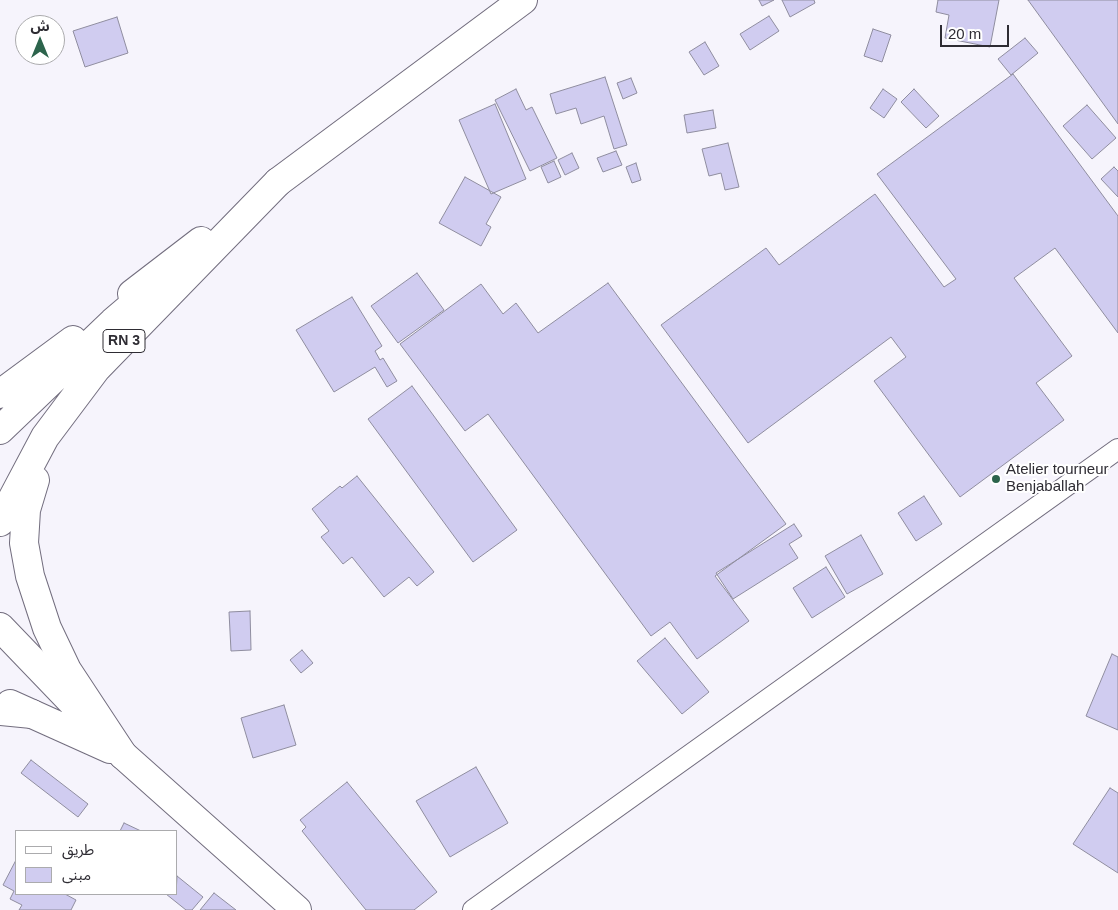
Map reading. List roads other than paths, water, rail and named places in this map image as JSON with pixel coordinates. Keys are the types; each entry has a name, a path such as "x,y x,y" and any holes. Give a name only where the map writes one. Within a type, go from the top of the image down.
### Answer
{"main road":[{"name":"RN 3","path":"0,430 113,322 278,182 523,0"},
{"name":"RN 3","path":"0,522 45,437 96,369 278,182"},
{"path":"0,394 278,182"},
{"path":"69,406 36,476 26,510 24,543 30,576 47,628 67,670 122,755"},
{"path":"0,627 122,755 297,910"},
{"path":"0,699 122,755"},
{"path":"0,711 32,714"}],"street":[{"path":"473,910 1118,449"}],"place":[{"name":"Atelier tourneur Benjaballah","path":"996,479"}]}
